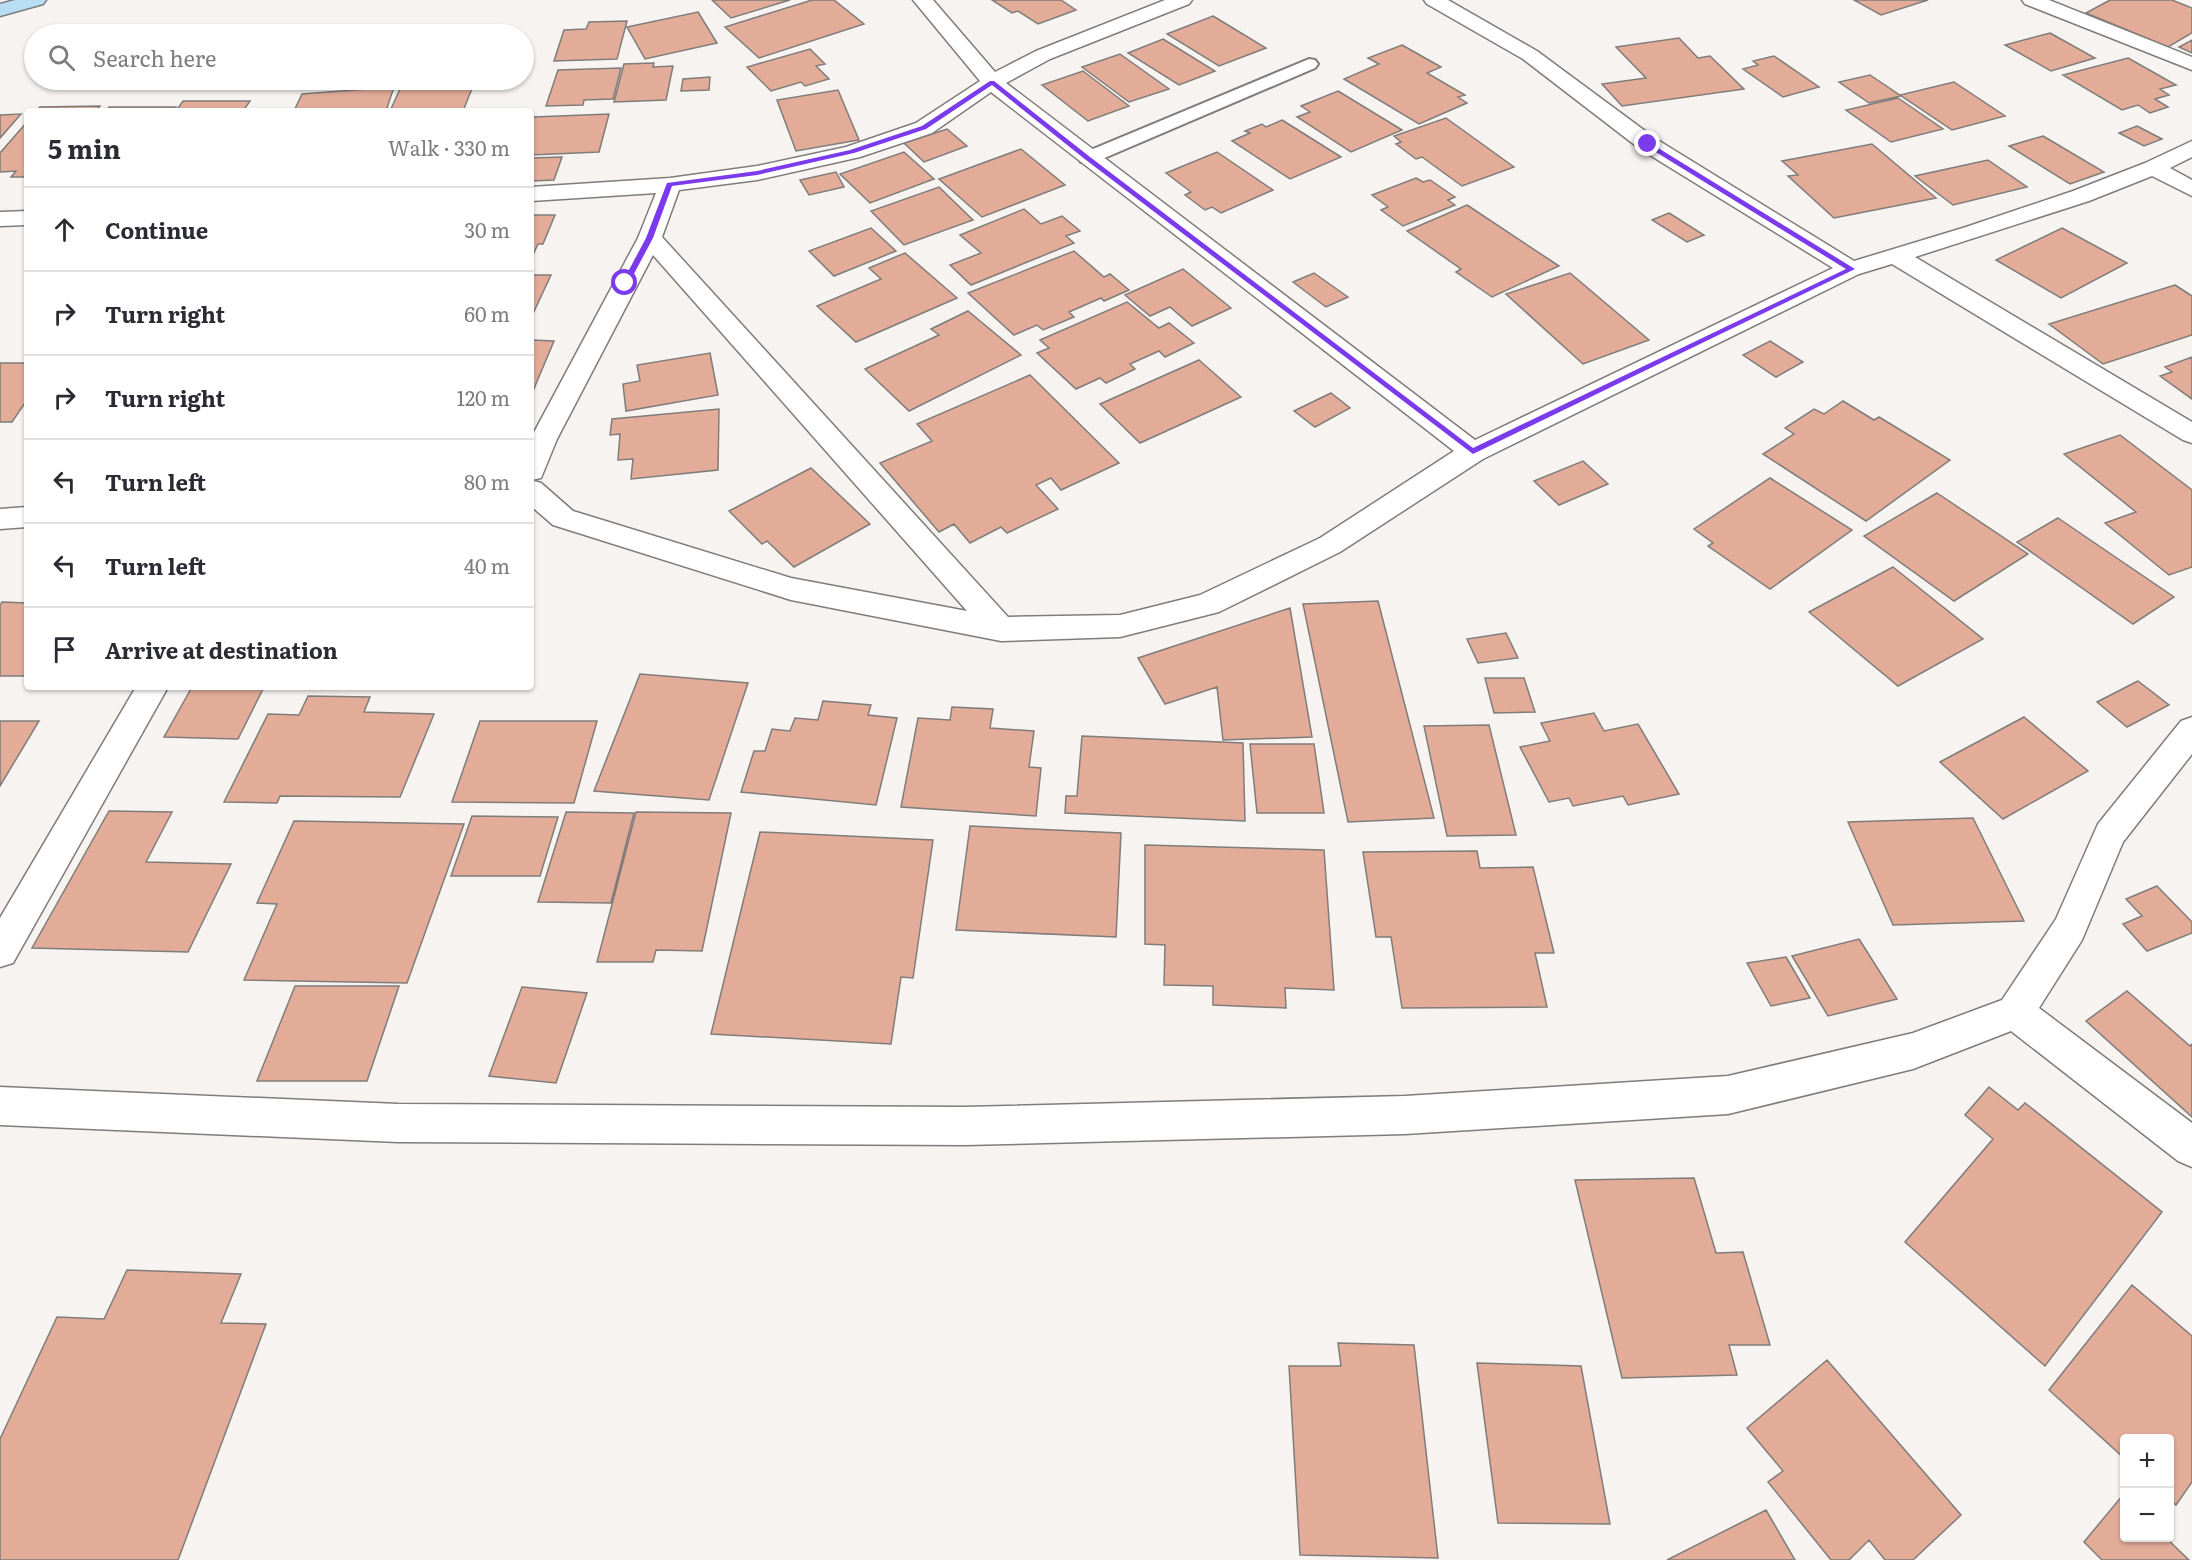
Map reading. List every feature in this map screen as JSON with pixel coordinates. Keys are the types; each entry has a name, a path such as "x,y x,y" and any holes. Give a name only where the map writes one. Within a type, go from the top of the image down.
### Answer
{"street":[{"path":"0,10 36,0"},
{"path":"923,0 992,82 1473,452"},
{"path":"534,194 670,184 757,173 852,152 924,128 992,82 1042,55 1182,0"},
{"path":"1434,0 1530,55 1648,144 1851,269"},
{"path":"2032,0 2192,64"},
{"path":"534,493 563,518 791,589 1001,629 1120,626 1208,604 1330,545 1473,452 1851,269 1974,232 2081,196 2153,168 2192,148"},
{"path":"2153,168 2192,189"},
{"path":"534,464 544,439 650,238 670,184"},
{"path":"0,219 24,218"},
{"path":"650,238 1001,629"},
{"path":"1894,255 2192,434"},
{"path":"0,519 24,517"},
{"path":"0,951 150,690"},
{"path":"0,1106 398,1123 965,1126 1406,1115 1728,1095 1913,1051 2015,1012 2069,929 2110,834 2192,730"},
{"path":"2015,1012 2192,1147"}],"lane":[{"path":"1088,158 1310,64"}],"building":[{"path":"712,0 790,0 731,18"},
{"path":"812,0 834,0 864,24 759,58 725,27"},
{"path":"992,0 1061,0 1076,10 1038,24 1018,11 1012,13"},
{"path":"1854,0 1928,0 1881,15"},
{"path":"2110,0 2172,0 2192,8 2192,33 2168,47 2086,13"},
{"path":"698,12 717,43 645,59 627,27"},
{"path":"1213,16 1266,48 1219,66 1167,34"},
{"path":"627,21 617,59 554,61 564,30 586,29 589,22"},
{"path":"2050,33 2095,58 2051,71 2005,45"},
{"path":"1679,38 1698,58 1710,56 1744,89 1622,106 1602,84 1646,78 1616,47"},
{"path":"1163,39 1215,71 1179,85 1128,53"},
{"path":"2192,40 2192,53 2179,47"},
{"path":"1402,45 1441,67 1427,73 1465,95 1458,97 1467,103 1419,124 1344,79 1379,64 1368,58"},
{"path":"810,49 825,64 816,66 829,79 805,86 801,82 771,91 747,67"},
{"path":"1120,54 1169,89 1129,102 1082,67"},
{"path":"1774,56 1819,87 1783,97 1743,69 1758,65 1753,61"},
{"path":"2128,58 2176,85 2160,89 2169,95 2155,99 2168,107 2150,113 2138,105 2122,110 2063,75"},
{"path":"654,63 653,67 673,66 666,100 614,102 624,64"},
{"path":"621,68 613,99 584,100 583,105 546,106 558,70"},
{"path":"1083,71 1129,106 1088,121 1042,85"},
{"path":"1870,75 1901,96 1869,103 1839,82"},
{"path":"710,77 709,90 681,91 683,79"},
{"path":"1954,82 2005,116 1952,130 1900,95"},
{"path":"393,90 387,108 295,108 302,94"},
{"path":"400,90 471,90 464,108 391,108"},
{"path":"838,90 859,140 796,151 777,100"},
{"path":"1338,91 1402,130 1351,152 1297,117 1310,112 1301,106"},
{"path":"1898,98 1943,129 1891,142 1846,110"},
{"path":"183,101 250,101 245,108 178,108"},
{"path":"100,106 98,108 40,107"},
{"path":"109,107 176,107 175,108"},
{"path":"21,114 0,138 0,115"},
{"path":"609,114 599,152 534,155 534,117"},
{"path":"1446,118 1514,167 1462,186 1422,157 1416,159 1396,144 1401,142 1394,136"},
{"path":"1282,120 1341,157 1290,179 1232,141 1250,133 1245,131 1262,124 1266,127"},
{"path":"24,125 24,177 11,177 16,171 0,172 0,153"},
{"path":"2137,126 2162,139 2144,146 2119,133"},
{"path":"947,129 967,146 924,162 904,143"},
{"path":"2043,136 2104,172 2070,184 2009,146"},
{"path":"1872,144 1936,198 1834,218 1788,176 1798,175 1782,161"},
{"path":"1021,149 1065,185 982,217 939,179"},
{"path":"904,152 934,179 870,203 840,174"},
{"path":"1217,152 1273,190 1221,213 1212,207 1205,210 1185,195 1191,192 1166,173"},
{"path":"562,157 554,180 534,181 534,158"},
{"path":"1988,160 2027,187 1953,205 1915,176"},
{"path":"836,172 844,187 809,195 800,180"},
{"path":"1416,178 1423,182 1430,180 1455,197 1448,200 1455,205 1403,226 1381,210 1388,207 1372,195"},
{"path":"939,187 973,220 904,245 871,211"},
{"path":"1467,205 1559,266 1492,297 1456,272 1461,269 1407,231"},
{"path":"1024,209 1041,224 1062,216 1080,231 1066,236 1074,243 971,285 950,265 981,253 960,235"},
{"path":"1669,213 1704,235 1687,242 1652,220"},
{"path":"534,215 555,215 543,244 538,244 534,253"},
{"path":"871,228 896,251 834,276 809,251"},
{"path":"2062,228 2127,263 2061,298 1996,260"},
{"path":"1074,251 1104,277 1110,274 1129,290 1104,301 1101,298 1069,312 1074,317 1043,330 1037,325 1014,335 968,293"},
{"path":"905,253 957,298 856,342 817,306 881,279 869,268"},
{"path":"1183,269 1231,308 1192,326 1170,307 1150,316 1125,295"},
{"path":"1314,273 1348,297 1326,307 1293,282"},
{"path":"1570,273 1649,340 1583,364 1506,294"},
{"path":"534,275 551,275 534,312"},
{"path":"2175,285 2192,296 2192,335 2103,364 2049,324"},
{"path":"1127,302 1159,328 1169,323 1194,343 1165,357 1159,351 1130,364 1135,369 1106,383 1100,378 1076,389 1037,353 1049,348 1040,340"},
{"path":"968,311 1021,355 909,411 865,369 939,335 931,329"},
{"path":"534,340 554,341 534,389"},
{"path":"1770,341 1803,362 1776,377 1743,355"},
{"path":"710,353 718,395 626,411 623,384 640,381 637,365"},
{"path":"2192,357 2192,399 2160,376 2172,372 2165,367"},
{"path":"1199,360 1241,397 1140,443 1100,404"},
{"path":"0,363 24,363 24,404 12,422 0,422"},
{"path":"1030,375 1119,463 1061,490 1051,478 1036,485 1058,509 1007,533 1001,527 970,543 954,524 939,532 880,463 932,441 917,424"},
{"path":"1331,393 1350,408 1315,427 1294,411"},
{"path":"1843,401 1874,420 1879,417 1950,460 1866,521 1763,454 1794,434 1785,428 1814,409 1824,414"},
{"path":"719,409 718,470 631,479 633,459 618,460 620,434 610,435 612,419"},
{"path":"2120,435 2192,490 2192,567 2169,575 2105,523 2136,512 2064,454"},
{"path":"1583,461 1608,484 1559,505 1534,481"},
{"path":"811,468 870,524 794,567 767,541 762,544 729,511"},
{"path":"1770,478 1852,530 1770,589 1708,546 1713,543 1694,529"},
{"path":"1937,493 2028,554 1954,601 1864,536"},
{"path":"2058,518 2174,597 2133,624 2017,542"},
{"path":"1893,567 1983,639 1898,686 1809,612"},
{"path":"1378,601 1434,818 1348,822 1303,604"},
{"path":"2,602 24,603 24,676 0,676 0,605"},
{"path":"1290,608 1312,737 1223,740 1217,687 1165,704 1138,658"},
{"path":"1506,633 1518,658 1478,663 1467,639"},
{"path":"640,674 748,683 709,800 594,791"},
{"path":"1485,678 1524,678 1535,712 1494,713"},
{"path":"2138,681 2169,705 2127,727 2097,702"},
{"path":"190,690 262,690 238,739 164,737"},
{"path":"308,696 370,697 364,712 434,714 400,797 280,796 277,803 224,802 268,714 299,715"},
{"path":"823,701 871,705 868,715 897,718 876,805 741,792 754,751 765,751 772,729 790,731 795,718 818,720"},
{"path":"952,707 993,709 990,728 1034,731 1029,767 1041,768 1036,816 901,807 918,718 950,720"},
{"path":"1594,713 1604,731 1638,724 1679,794 1628,805 1623,796 1573,806 1569,798 1549,802 1520,747 1550,741 1541,723"},
{"path":"2024,717 2088,771 2003,819 1940,762"},
{"path":"0,721 39,721 0,786"},
{"path":"480,721 597,721 574,803 452,802"},
{"path":"1489,725 1516,835 1447,836 1424,726"},
{"path":"1082,736 1243,743 1245,821 1065,813 1066,796 1077,796"},
{"path":"1250,744 1314,744 1324,813 1257,813"},
{"path":"109,811 172,812 146,862 231,864 188,952 32,948"},
{"path":"566,812 634,813 611,903 538,902"},
{"path":"636,812 731,813 702,951 656,950 653,962 597,962"},
{"path":"472,816 558,817 540,876 451,876"},
{"path":"1973,818 2024,921 1893,925 1848,822"},
{"path":"294,821 464,824 407,983 244,980 277,904 257,903"},
{"path":"970,826 1121,833 1116,937 956,930"},
{"path":"760,832 933,840 913,978 901,977 891,1044 711,1034"},
{"path":"1145,845 1324,850 1334,990 1285,988 1286,1008 1213,1005 1213,986 1164,985 1165,945 1145,944"},
{"path":"1477,851 1480,868 1533,867 1554,953 1535,953 1547,1007 1402,1008 1391,937 1376,937 1363,852"},
{"path":"2157,886 2192,922 2192,933 2147,951 2123,924 2142,916 2126,899"},
{"path":"1859,939 1897,999 1828,1016 1792,956"},
{"path":"1786,957 1810,998 1771,1006 1747,963"},
{"path":"295,986 399,986 367,1081 257,1081"},
{"path":"522,987 587,993 556,1083 489,1076"},
{"path":"2127,991 2190,1046 2192,1044 2192,1117 2086,1021"},
{"path":"1989,1087 2018,1110 2025,1103 2162,1212 2045,1366 1905,1242 1993,1139 1965,1115"},
{"path":"1694,1178 1716,1253 1743,1252 1770,1345 1729,1345 1737,1375 1622,1378 1575,1180"},
{"path":"127,1270 241,1274 221,1323 266,1324 178,1560 0,1560 0,1439 57,1317 104,1319"},
{"path":"2132,1285 2192,1336 2192,1482 2176,1505 2174,1503 2174,1434 2120,1434 2120,1454 2049,1390"},
{"path":"1338,1343 1414,1345 1438,1558 1300,1555 1289,1366 1341,1366"},
{"path":"1827,1360 1961,1515 1913,1560 1885,1560 1869,1540 1849,1560 1831,1560 1768,1482 1783,1471 1747,1428"},
{"path":"1477,1363 1581,1366 1610,1524 1498,1523"},
{"path":"2120,1498 2120,1542 2170,1542 2189,1560 2102,1560 2084,1542"},
{"path":"1766,1510 1795,1560 1667,1560"}],"route":[{"path":"625,283 650,238 670,184 757,173 852,152 924,128 992,82 1473,452 1851,269 1648,144"}]}
